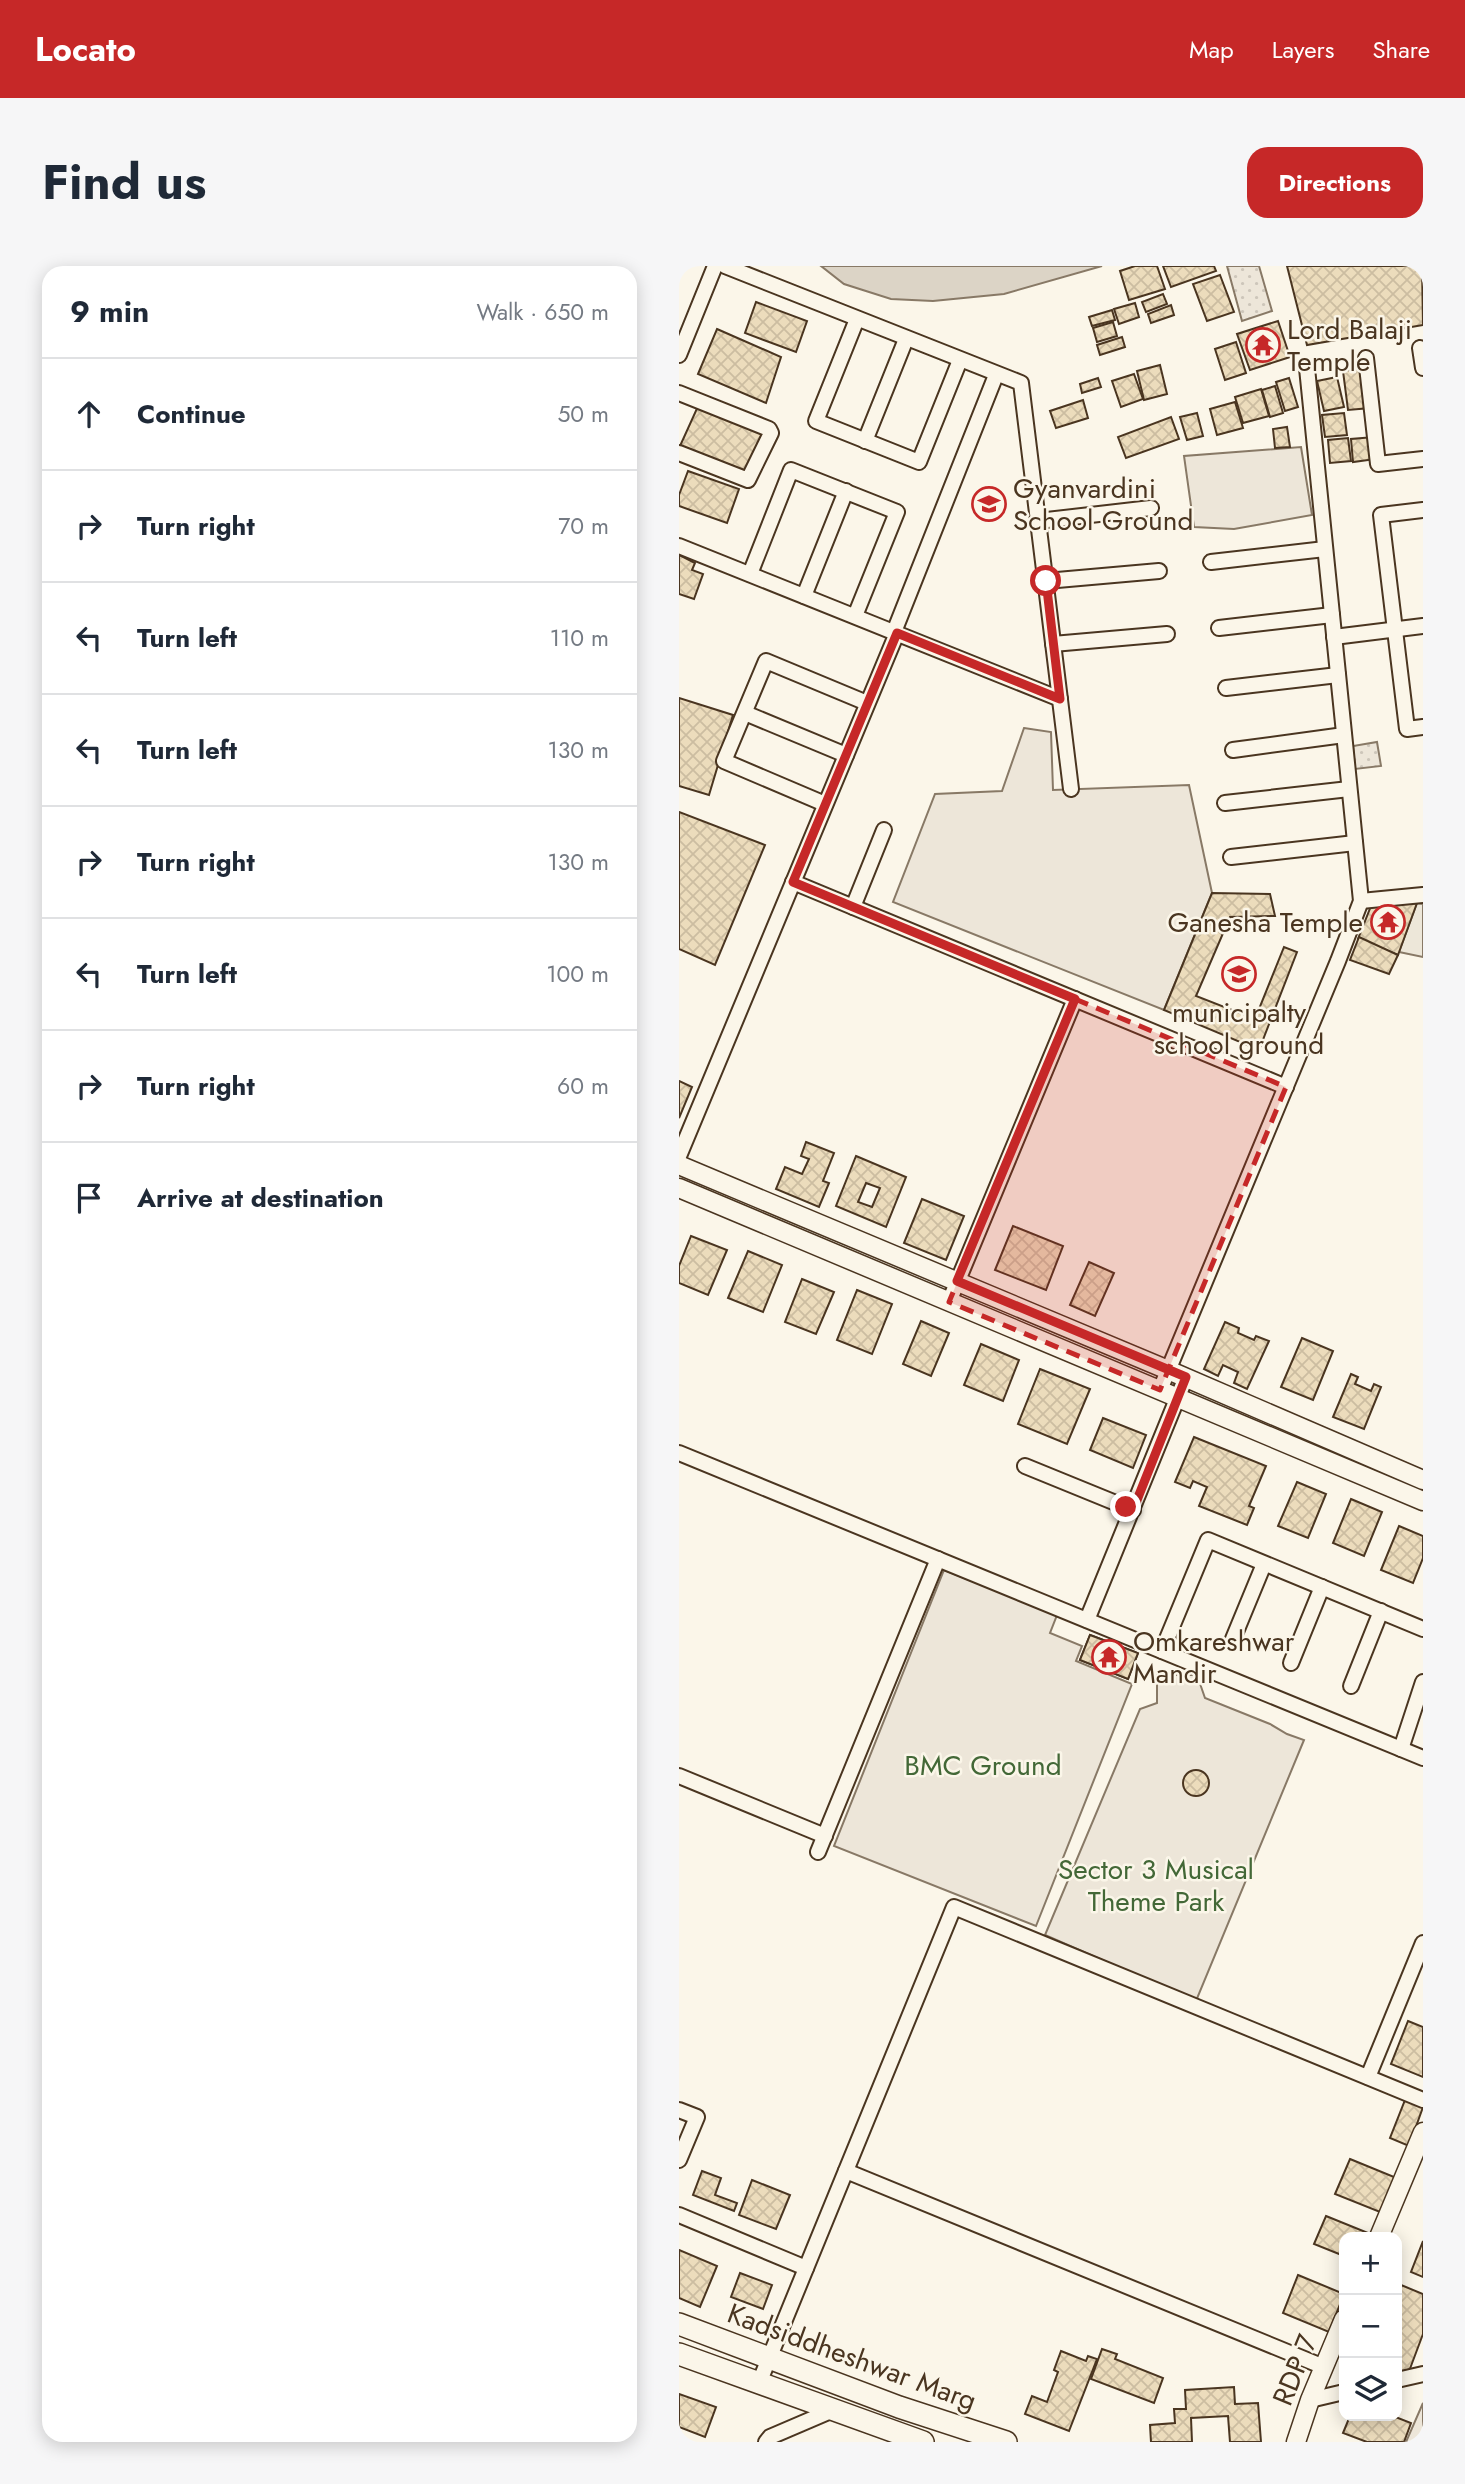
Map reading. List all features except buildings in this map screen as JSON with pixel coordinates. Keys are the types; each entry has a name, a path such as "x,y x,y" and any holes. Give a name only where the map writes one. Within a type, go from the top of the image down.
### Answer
{"main road":[{"name":"Kadsiddheshwar Marg","path":"679,2325 899,2407 1006,2442"},
{"name":"Kadsiddheshwar Marg","path":"679,2354 833,2410 892,2436 923,2442"}],"street":[{"path":"679,355 715,266"},
{"path":"725,266 1021,383 1071,789"},
{"path":"857,319 816,421 865,441 919,462 960,360"},
{"path":"865,441 906,339"},
{"path":"1420,348 1423,368"},
{"path":"1366,358 1378,464 1423,459"},
{"path":"1160,1390 1361,901 1307,368"},
{"path":"679,1156 867,704 996,374"},
{"path":"679,393 769,429 771,433 748,480 679,453"},
{"path":"750,574 791,470 846,491 897,512 855,616"},
{"path":"804,596 846,491"},
{"path":"1038,521 1151,508"},
{"path":"1423,510 1381,515 1407,729 1423,727"},
{"path":"679,546 1060,699"},
{"path":"1211,562 1325,550"},
{"path":"1046,581 1159,571"},
{"path":"1219,628 1332,615"},
{"path":"1334,637 1423,626"},
{"path":"1053,644 1167,634"},
{"path":"825,804 724,761 766,661 867,704"},
{"path":"1226,688 1338,675"},
{"path":"745,713 846,755"},
{"path":"1233,750 1344,736"},
{"path":"1225,803 1349,789"},
{"path":"853,907 884,830"},
{"path":"1231,857 1355,843"},
{"path":"793,882 1286,1087"},
{"path":"1361,901 1423,895"},
{"path":"949,1302 1075,999"},
{"path":"679,1165 1186,1377 1423,1480"},
{"path":"679,1188 1423,1501"},
{"path":"1087,1620 1186,1377"},
{"path":"679,1453 1423,1758"},
{"path":"1025,1466 1133,1510"},
{"path":"1163,1651 1208,1541 1423,1629"},
{"path":"818,1852 938,1559"},
{"path":"1233,1639 1264,1563"},
{"path":"1291,1663 1322,1587"},
{"path":"1351,1686 1381,1611"},
{"path":"1401,1749 1423,1682"},
{"path":"679,1776 824,1836"},
{"path":"759,2383 954,1907 1423,2100"},
{"path":"1368,2077 1423,1943"},
{"path":"679,2110 697,2117 679,2160"},
{"path":"1381,2232 1423,2132"},
{"path":"846,2171 1324,2367"},
{"path":"679,2215 806,2269"},
{"name":"RDP 7","path":"1296,2442 1310,2400 1339,2331"},
{"path":"1402,2379 1423,2374"},
{"path":"1310,2400 1339,2393"},
{"path":"892,2436 899,2407"},
{"path":"765,2442 770,2437 833,2410"}],"highlighted area":[{"path":"1075,999 1286,1087 1160,1390 949,1302"}],"green space":[{"path":"1227,266 1259,266 1272,311 1242,321"},
{"path":"1301,447 1312,515 1234,529 1194,527 1184,456"},
{"path":"1024,728 1051,732 1053,790 1189,785 1212,893 1164,1010 893,902 935,794 1002,791"},
{"path":"1377,742 1381,766 1355,769 1353,746"},
{"name":"BMC Ground","path":"944,1570 1057,1615 1050,1633 1082,1646 1076,1661 1132,1684 1036,1926 834,1846"},
{"name":"Sector 3 Musical Theme Park","path":"1157,1675 1197,1675 1205,1698 1304,1740 1196,2001 1045,1935 1140,1709 1157,1703"},
{"path":"1423,2403 1423,2442 1406,2442"}],"shaded area":[{"path":"821,266 1102,266 1004,294 933,301 891,299 844,284"},
{"path":"1417,903 1423,904 1423,957 1399,952"}],"place":[{"name":"Lord Balaji Temple","path":"1263,345"},
{"name":"Gyanvardini School Ground","path":"989,504"},
{"name":"Ganesha Temple","path":"1388,922"},
{"name":"municipalty school ground","path":"1239,974"},
{"name":"Omkareshwar Mandir","path":"1109,1657"}],"route":[{"path":"1046,581 1060,699 897,633 793,882 1075,999 957,1281 1186,1377 1133,1510 1126,1507"}]}
